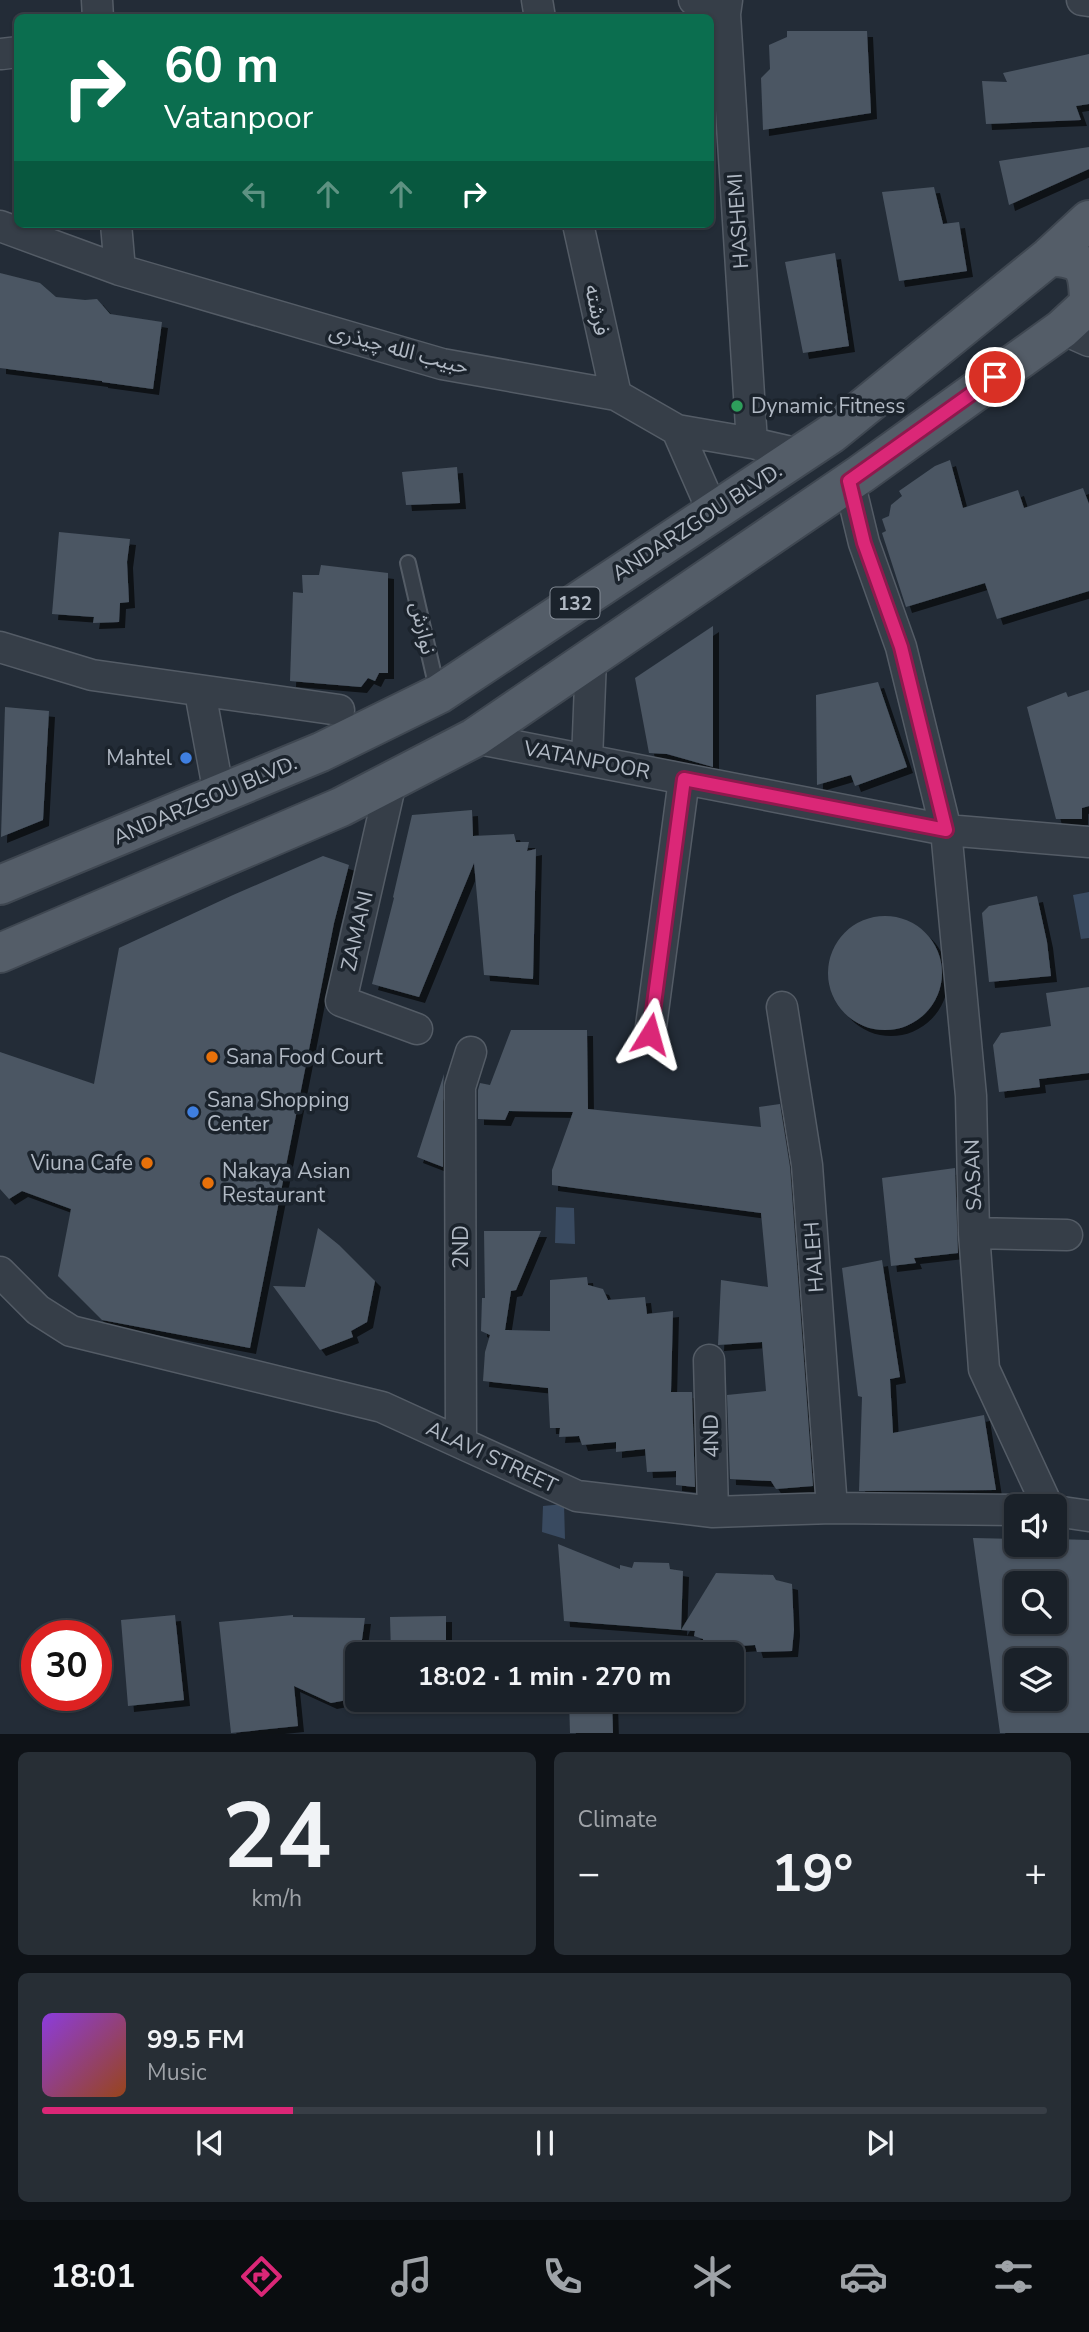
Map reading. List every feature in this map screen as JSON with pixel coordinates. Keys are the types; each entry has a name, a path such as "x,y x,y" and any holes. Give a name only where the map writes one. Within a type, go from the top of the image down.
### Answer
{"main road":[{"name":"ANDARZGOU BLVD.","path":"0,885 321,751 439,694 831,434 1049,257 1089,220"},
{"path":"1049,257 1071,258 1080,264 1087,278 1082,318"},
{"name":"132","path":"0,953 341,807 474,738 1082,318"}],"street":[{"path":"694,0 726,7"},
{"path":"1082,0 1089,1"},
{"name":"HASHEMI","path":"726,7 752,443"},
{"name":"حبیب الله چیذری","path":"0,226 120,270 442,364 616,395 677,430 800,454"},
{"path":"116,228 120,270"},
{"name":"فرشته","path":"579,228 616,395"},
{"path":"677,430 713,512"},
{"name":"SASAN","path":"849,481 864,543 901,647 946,830 971,1096 974,1233 984,1369 1042,1494"},
{"path":"0,647 92,675 339,710"},
{"path":"587,760 591,659"},
{"path":"200,692 219,794"},
{"name":"VATANPOOR","path":"474,738 946,830 1089,842"},
{"path":"650,1034 684,779"},
{"name":"ZAMANI","path":"391,782 341,1001 417,1029"},
{"name":"HALEH","path":"782,1007 807,1165 832,1508"},
{"name":"2ND","path":"461,1443 460,1087 471,1052"},
{"path":"974,1233 1067,1235"},
{"name":"ALAVI STREET","path":"0,1272 38,1310 71,1331 382,1407 577,1496 713,1512 832,1508 1004,1510"},
{"name":"4ND","path":"709,1360 713,1512"},
{"path":"1067,1513 1089,1516"}],"lane":[{"name":"نوازش","path":"408,563 439,694"}],"water":[{"path":"1089,892 1089,938 1081,939 1073,895"},
{"path":"556,1207 574,1208 575,1244 555,1243"},
{"path":"564,1504 565,1539 542,1532 543,1506"}],"building":[{"path":"787,31 867,31 871,113 763,130 761,78 770,69 769,45 787,37"},
{"path":"1089,54 1089,104 1076,106 1081,120 986,124 982,81 1007,82 1003,73"},
{"path":"1089,147 1089,169 1009,205 999,161"},
{"path":"934,187 943,224 959,222 967,271 899,281 882,192"},
{"path":"835,253 849,346 803,353 785,262"},
{"path":"0,273 40,283 56,297 97,299 110,314 162,322 153,389 0,368"},
{"path":"950,460 963,508 1018,490 1024,508 1083,488 1089,504 1089,591 997,619 985,583 906,607 882,533 886,531 882,519 889,516 891,505 902,496 899,491 935,466"},
{"path":"457,467 460,503 406,505 402,472"},
{"path":"59,532 130,539 127,562 129,602 120,603 119,622 93,623 94,617 52,614"},
{"path":"321,565 388,573 388,673 379,673 375,681 368,678 361,687 290,681 293,592 303,593 302,575 319,575"},
{"path":"713,626 713,767 667,754 649,753 635,678"},
{"path":"878,682 907,767 855,786 851,775 817,785 816,695"},
{"path":"1089,690 1089,806 1082,808 1082,819 1056,819 1027,707 1066,692 1068,697"},
{"path":"5,707 49,711 43,820 1,837"},
{"path":"472,810 473,836 514,834 516,842 529,842 527,851 536,849 533,979 484,975 474,863 419,997 372,984 412,815"},
{"name":"Sana Shopping Center","path":"323,856 349,865 334,923 250,1348 102,1320 58,1276 71,1209 22,1191 9,1199 0,1189 0,1052 94,1084 119,948"},
{"path":"1037,896 1051,976 989,982 982,913 989,906"},
{"path":"885,916 907,920 925,933 938,951 942,973 938,995 925,1013 907,1026 885,1030 863,1026 845,1013 832,995 828,973 832,951 845,933 863,920"},
{"path":"1089,987 1089,1073 1039,1079 1040,1087 999,1092 993,1045 1001,1033 1051,1026 1046,993"},
{"path":"511,1030 587,1030 588,1109 761,1127 759,1107 780,1104 790,1167 813,1486 776,1489 771,1481 730,1479 727,1395 766,1391 762,1342 718,1345 721,1280 768,1287 761,1213 552,1185 552,1170 573,1112 509,1111 505,1120 478,1119 480,1083 490,1085"},
{"path":"444,1074 443,1087 443,1167 417,1157"},
{"path":"955,1168 958,1253 914,1258 916,1263 891,1266 882,1178"},
{"path":"318,1228 375,1281 367,1322 351,1331 353,1337 320,1350 273,1286 305,1287"},
{"path":"484,1231 541,1231 516,1290 511,1291 505,1330 550,1331 550,1280 587,1277 588,1285 603,1289 608,1300 645,1297 647,1314 673,1311 671,1392 692,1392 695,1487 676,1485 676,1471 647,1472 645,1449 616,1452 616,1442 582,1445 579,1436 559,1437 560,1428 550,1428 548,1388 483,1381 485,1352 490,1335 481,1331 482,1298 485,1298"},
{"path":"882,1260 900,1377 890,1379 893,1433 984,1415 996,1490 859,1491 862,1397 858,1396 842,1268"},
{"path":"973,1538 1004,1539 1004,1557 1067,1557 1067,1539 1089,1540 1089,1733 1000,1733"},
{"path":"558,1544 620,1569 620,1565 632,1568 634,1562 669,1563 670,1569 683,1571 681,1630 564,1621"},
{"path":"716,1573 773,1575 776,1580 792,1584 792,1651 757,1652 755,1645 744,1646 744,1642 703,1642 703,1639 694,1636 695,1631 681,1630"},
{"path":"175,1615 184,1700 128,1706 121,1620"},
{"path":"293,1615 365,1618 362,1642 345,1642 345,1700 331,1703 294,1686 298,1726 231,1733 219,1622"},
{"path":"446,1616 446,1642 391,1642 390,1617"},
{"path":"569,1712 612,1712 613,1733 570,1733"}],"place":[{"name":"Dynamic Fitness","path":"737,406"},
{"name":"Mahtel","path":"186,758"},
{"name":"Sana Food Court","path":"212,1057"},
{"name":"Sana Shopping Center","path":"193,1112"},
{"name":"Viuna Cafe","path":"147,1163"},
{"name":"Nakaya Asian Restaurant","path":"208,1183"}],"route":[{"path":"650,1034 684,779 946,830 901,647 864,543 849,481 995,377"}]}
